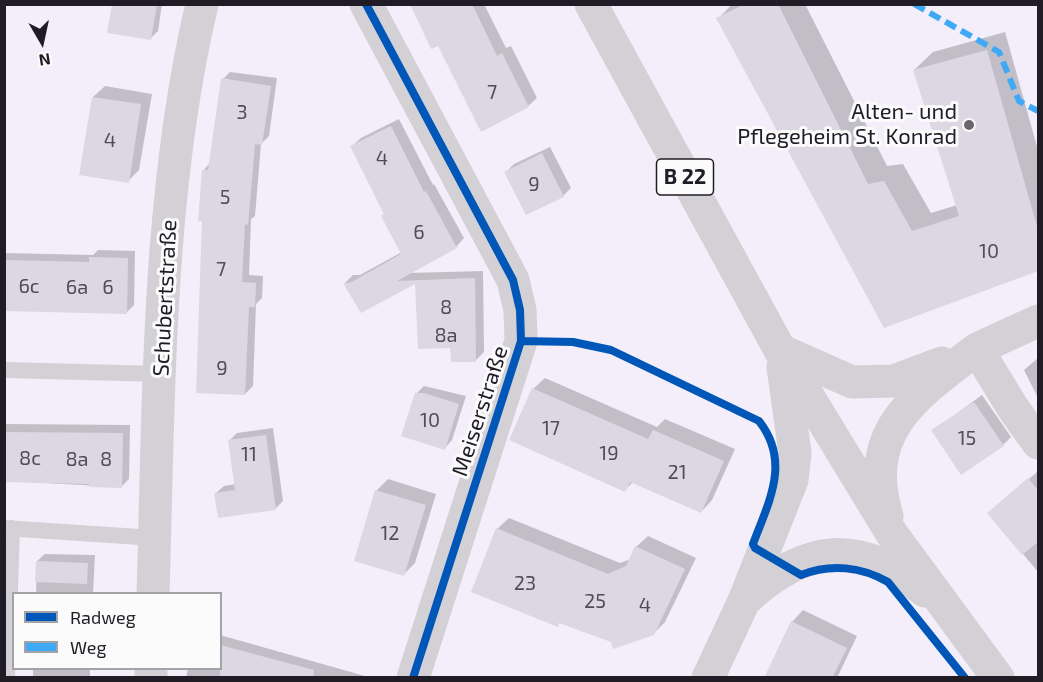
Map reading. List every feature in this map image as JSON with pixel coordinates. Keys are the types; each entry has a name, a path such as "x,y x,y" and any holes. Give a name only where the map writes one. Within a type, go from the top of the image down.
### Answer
{"main road":[{"name":"Schubertstraße","path":"153,592 167,223 176,145 202,4"},
{"name":"Meiserstraße","path":"366,4 513,280 520,310 521,341 413,678"},
{"name":"B 22","path":"591,4 780,350 892,534 998,678"},
{"path":"780,350 852,381 894,381 977,349 1038,321"},
{"path":"977,349 1013,408 1038,443"},
{"path":"892,534 880,495 882,456 894,424 916,396 977,349"},
{"path":"708,678 744,601 792,480 795,453 780,350"},
{"path":"744,601 786,568 826,555 856,554 905,575 941,603"}],"lane":[{"path":"4,370 161,374"},
{"path":"7,678 8,528 155,538"}],"building":[{"path":"112,4 157,4 151,40 107,33"},
{"path":"410,4 472,4 497,56 502,53 529,107 481,132 438,46 431,49"},
{"name":"Alten- und Pflegeheim St. Konrad","path":"745,4 778,4 868,184 884,181 912,231 959,216 913,70 987,50 1038,230 1038,271 884,328 716,18"},
{"path":"221,78 271,86 262,145 255,144 248,225 245,224 242,282 256,283 255,307 249,307 245,395 196,393 202,221 198,221 202,170 208,170"},
{"path":"92,97 141,104 129,183 79,175"},
{"path":"391,126 424,192 426,191 457,248 397,281 475,278 476,362 451,362 450,348 418,349 415,284 361,313 343,283 350,283 401,254 381,216 384,214 350,146"},
{"path":"542,153 564,197 526,215 504,172"},
{"path":"89,257 128,258 127,314 4,311 4,260 89,262"},
{"path":"532,388 648,439 653,430 724,461 701,513 630,482 625,492 509,440"},
{"path":"415,393 424,393 459,404 445,450 401,436"},
{"path":"974,402 1004,446 961,475 931,430"},
{"path":"4,432 123,433 122,488 89,487 89,484 4,482"},
{"path":"266,435 276,510 218,518 214,493 235,490 228,440"},
{"path":"1028,478 1038,490 1038,542 1022,555 987,513"},
{"path":"375,490 426,505 404,576 354,561"},
{"path":"496,528 608,574 626,566 635,546 685,569 654,635 613,649 611,642 559,623 558,627 471,592"},
{"path":"36,561 88,563 87,584 35,582"},
{"path":"791,621 847,648 832,678 764,678"},
{"path":"222,646 314,670 313,678 220,678"}],"marked path":[{"path":"914,4 999,52 1019,101 1038,111"}],"cycle path":[{"path":"366,4 513,280 520,310 521,341 413,678"},
{"path":"521,341 573,342 611,350 759,421 769,436 774,451 775,467 770,497 753,544 755,548 801,575 824,569 846,568 868,573 888,582 965,678"}],"place":[{"name":"Alten- und Pflegeheim St. Konrad","path":"969,125"}]}
